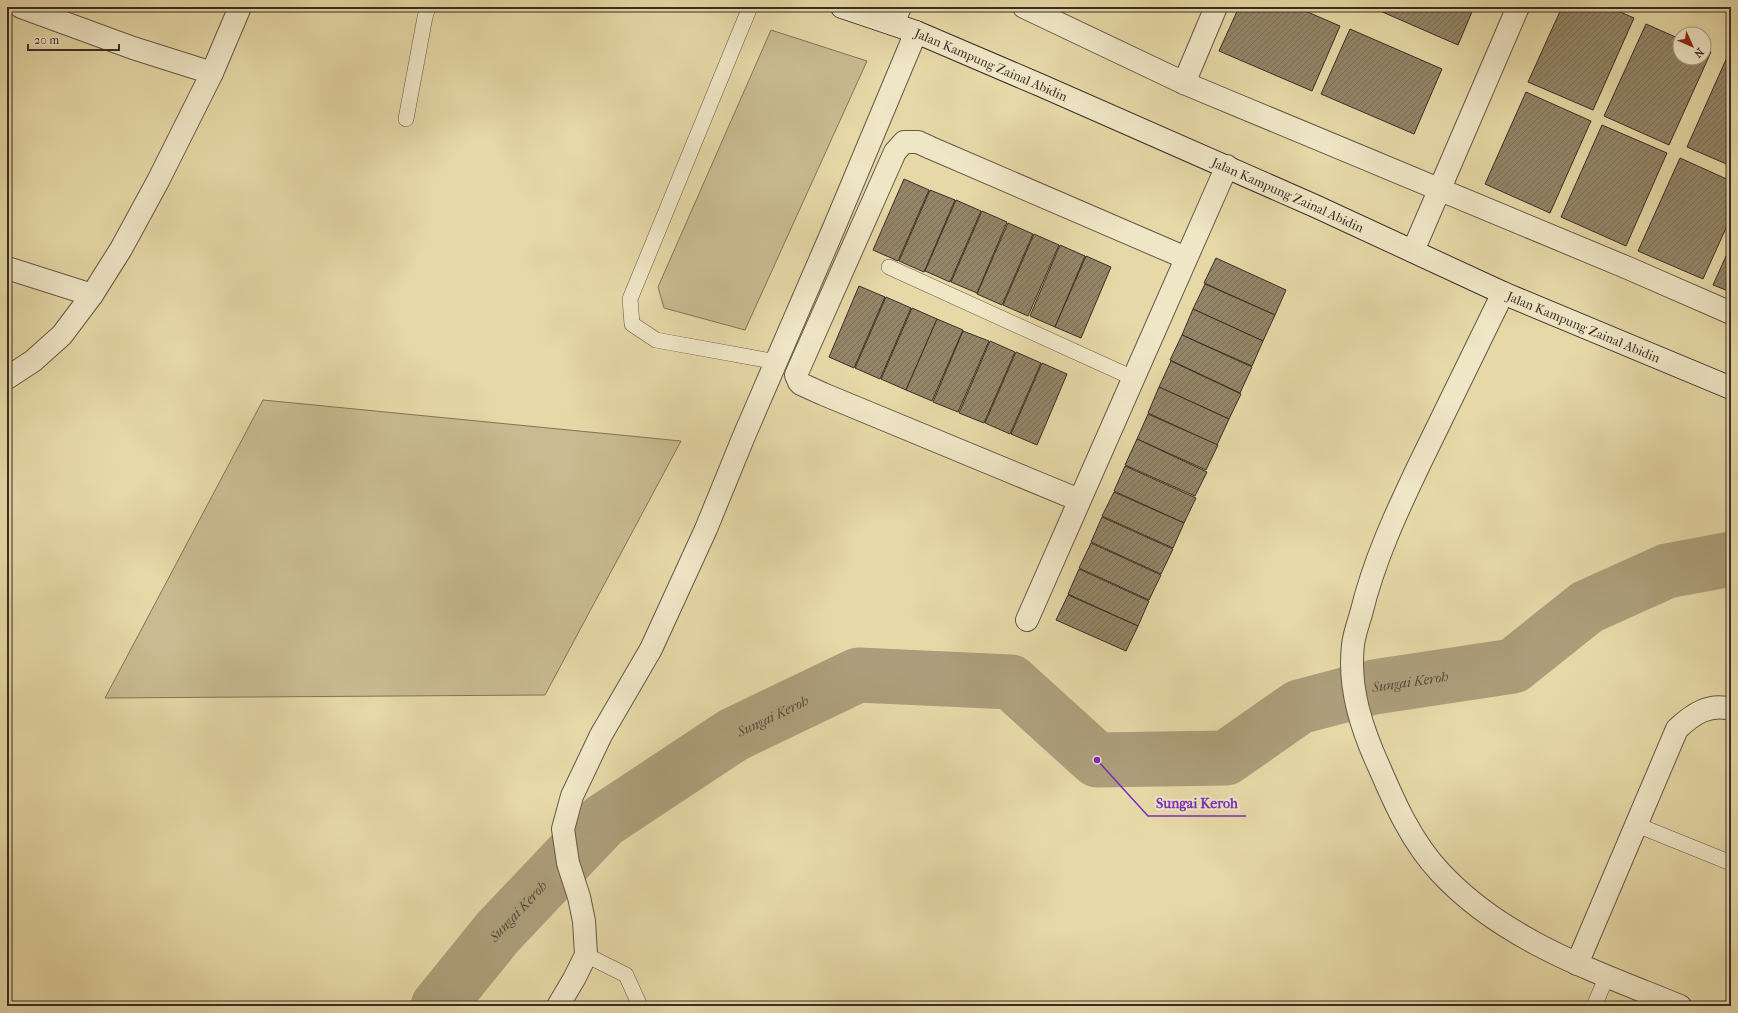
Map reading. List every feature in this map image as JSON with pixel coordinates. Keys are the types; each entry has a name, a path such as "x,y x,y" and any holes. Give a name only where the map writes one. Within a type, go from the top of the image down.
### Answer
{"street":[{"path":"21,7 111,41 212,73"},
{"path":"7,378 33,361 62,335 92,295 129,235 212,73 240,7"},
{"name":"Jalan Kampung Zainal Abidin","path":"842,7 896,15 916,32 1226,166 1503,293 1731,388"},
{"path":"1024,7 1184,83 1628,268 1731,314"},
{"path":"1184,83 1216,7"},
{"path":"1413,251 1518,7"},
{"path":"558,1006 586,956 584,921 579,897 568,863 564,829 572,796 601,735 654,643 703,536 916,32"},
{"path":"1080,500 823,394 801,384 796,375 895,152 904,142 918,142 1186,258"},
{"path":"1027,620 1226,166"},
{"path":"7,268 92,295"},
{"path":"1503,293 1408,488 1384,540 1368,583 1353,644 1352,675 1358,712 1394,803 1413,835 1438,870 1470,901 1495,920 1521,936 1577,964 1680,1006"},
{"path":"1577,964 1677,728 1692,715 1711,708 1731,710"}],"lane":[{"path":"406,119 428,7"},
{"path":"750,7 630,299 632,324 656,340 777,362"},
{"path":"889,267 1133,378"},
{"path":"1636,824 1731,863"},
{"path":"586,956 626,975 640,1006"},
{"path":"1594,1006 1607,976"}],"shaded area":[{"path":"771,30 867,61 745,330 664,308 658,287"},
{"path":"263,400 681,441 545,695 105,698"}],"building":[{"path":"1239,7 1296,7 1340,26 1312,91 1219,51"},
{"path":"1371,7 1474,7 1458,45"},
{"path":"1562,7 1609,7 1634,18 1593,110 1528,82"},
{"path":"1646,24 1672,35 1672,66 1705,66 1669,145 1604,116"},
{"path":"1350,29 1442,69 1414,134 1321,94"},
{"path":"1728,55 1731,56 1731,166 1687,147"},
{"path":"1526,92 1591,121 1550,213 1485,184"},
{"path":"1602,125 1667,153 1626,246 1561,217"},
{"path":"1680,158 1731,181 1731,217 1703,279 1638,251"},
{"path":"904,179 929,190 898,261 873,250"},
{"path":"930,190 955,200 924,272 899,261"},
{"path":"956,200 981,211 950,282 925,271"},
{"path":"982,211 1007,222 977,293 951,282"},
{"path":"1008,223 1033,234 1002,305 977,294"},
{"path":"1034,234 1059,245 1028,316 1003,305"},
{"path":"1060,245 1085,256 1055,327 1030,316"},
{"path":"1731,245 1731,292 1713,285"},
{"path":"1086,256 1111,267 1081,338 1055,327"},
{"path":"1216,258 1286,290 1275,315 1204,283"},
{"path":"1205,284 1275,315 1263,341 1193,309"},
{"path":"859,286 885,297 854,368 829,357"},
{"path":"886,297 911,308 880,379 855,368"},
{"path":"912,308 937,319 906,390 881,379"},
{"path":"1193,309 1263,341 1252,366 1182,335"},
{"path":"937,319 963,330 932,401 906,390"},
{"path":"963,331 989,341 958,412 933,402"},
{"path":"1182,335 1252,367 1240,393 1170,360"},
{"path":"990,341 1015,352 984,423 959,413"},
{"path":"1016,352 1041,363 1010,434 985,423"},
{"path":"1171,361 1241,394 1229,419 1159,387"},
{"path":"1042,363 1067,374 1037,445 1011,434"},
{"path":"1159,387 1229,419 1217,445 1148,413"},
{"path":"1148,414 1218,445 1206,470 1137,439"},
{"path":"1137,439 1207,472 1195,496 1125,465"},
{"path":"1125,466 1196,498 1184,523 1114,491"},
{"path":"1114,492 1184,523 1173,548 1102,516"},
{"path":"1102,517 1173,549 1161,574 1091,542"},
{"path":"1091,543 1161,575 1149,600 1079,568"},
{"path":"1079,569 1149,601 1138,626 1068,594"},
{"path":"1068,595 1138,626 1126,651 1056,620"}],"waterway":[{"name":"Sungai Keroh","path":"438,1006 498,932 603,821 733,735 858,675 1011,682 1097,760 1226,758 1299,707 1374,687 1513,666 1587,607 1667,571 1731,559"}],"place":[{"name":"Sungai Keroh","path":"1097,760"}]}
